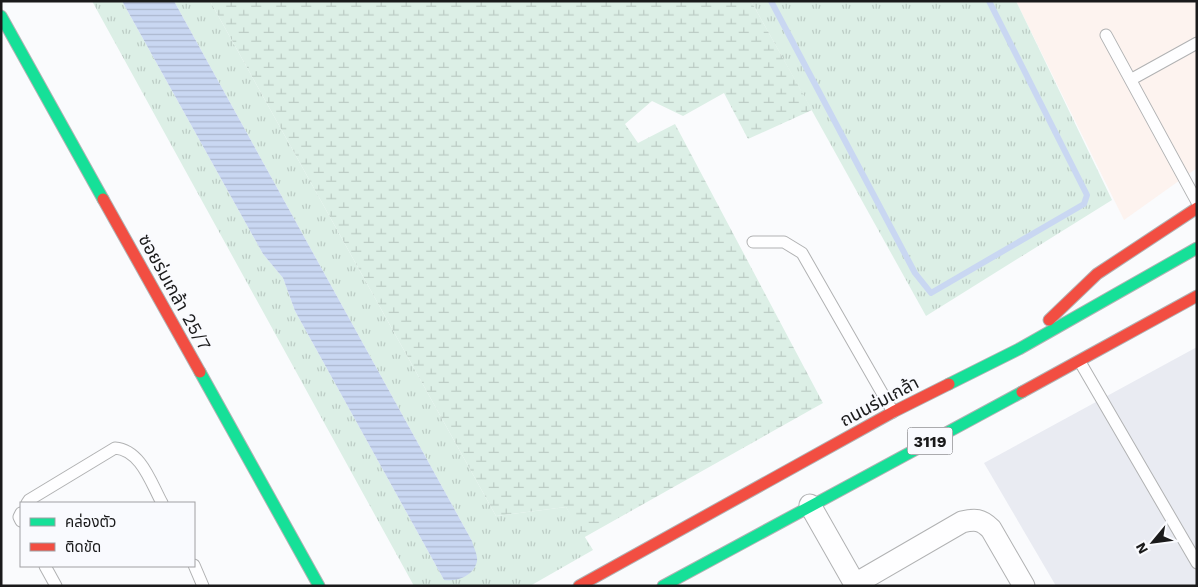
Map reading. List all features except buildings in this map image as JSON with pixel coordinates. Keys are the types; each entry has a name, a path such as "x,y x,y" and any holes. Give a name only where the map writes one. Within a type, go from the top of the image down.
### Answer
{"main road":[{"name":"ซอยร่มเกล้า 25/7","path":"1,16 319,586"},
{"path":"1019,349 1097,274 1197,208"},
{"name":"ถนนร่มเกล้า","path":"579,586 894,412 1019,349 1197,248"},
{"name":"3119","path":"663,586 810,505 1080,362 1197,296"},
{"path":"1184,303 1197,302"}],"street":[{"path":"810,505 856,585 962,522 974,519 984,521 991,529 1024,586"}],"lane":[{"path":"1106,35 1132,79 1197,202"},
{"path":"1132,79 1197,43"},
{"path":"753,242 784,242 802,253 894,412"},
{"path":"1080,362 1197,563"},
{"path":"27,502 115,448 131,452 145,470 161,502"},
{"path":"46,567 56,586"},
{"path":"195,567 203,586"}],"shaded area":[{"path":"1016,1 1197,1 1197,168 1124,220"},
{"path":"1197,347 1197,586 1056,586 984,463"}],"green space":[{"path":"92,1 122,1 263,254 283,278 295,311 444,580 472,541 174,1 210,1 496,516 566,507 593,550 530,586 414,586"},
{"path":"210,1 751,1 812,110 748,139 724,93 683,116 652,101 625,124 638,143 675,124 823,403 583,538 566,507 496,516"},
{"path":"751,1 1016,1 1112,200 926,316"}],"water":[{"path":"122,1 174,1 472,541 477,561 472,571 464,577 444,580 295,311 283,278 263,254"}],"waterway":[{"path":"771,1 915,273 931,293 1084,204 1087,195 989,1"}],"traffic: fast":[{"path":"1,16 103,199"},
{"path":"949,384 1019,349 1197,248"},
{"path":"200,372 319,586"},
{"path":"663,586 1022,392"}],"traffic: jam":[{"path":"103,199 200,372"},
{"path":"1049,320 1097,274 1197,208"},
{"path":"1022,392 1197,296"},
{"path":"579,586 893,412 949,384"}]}
